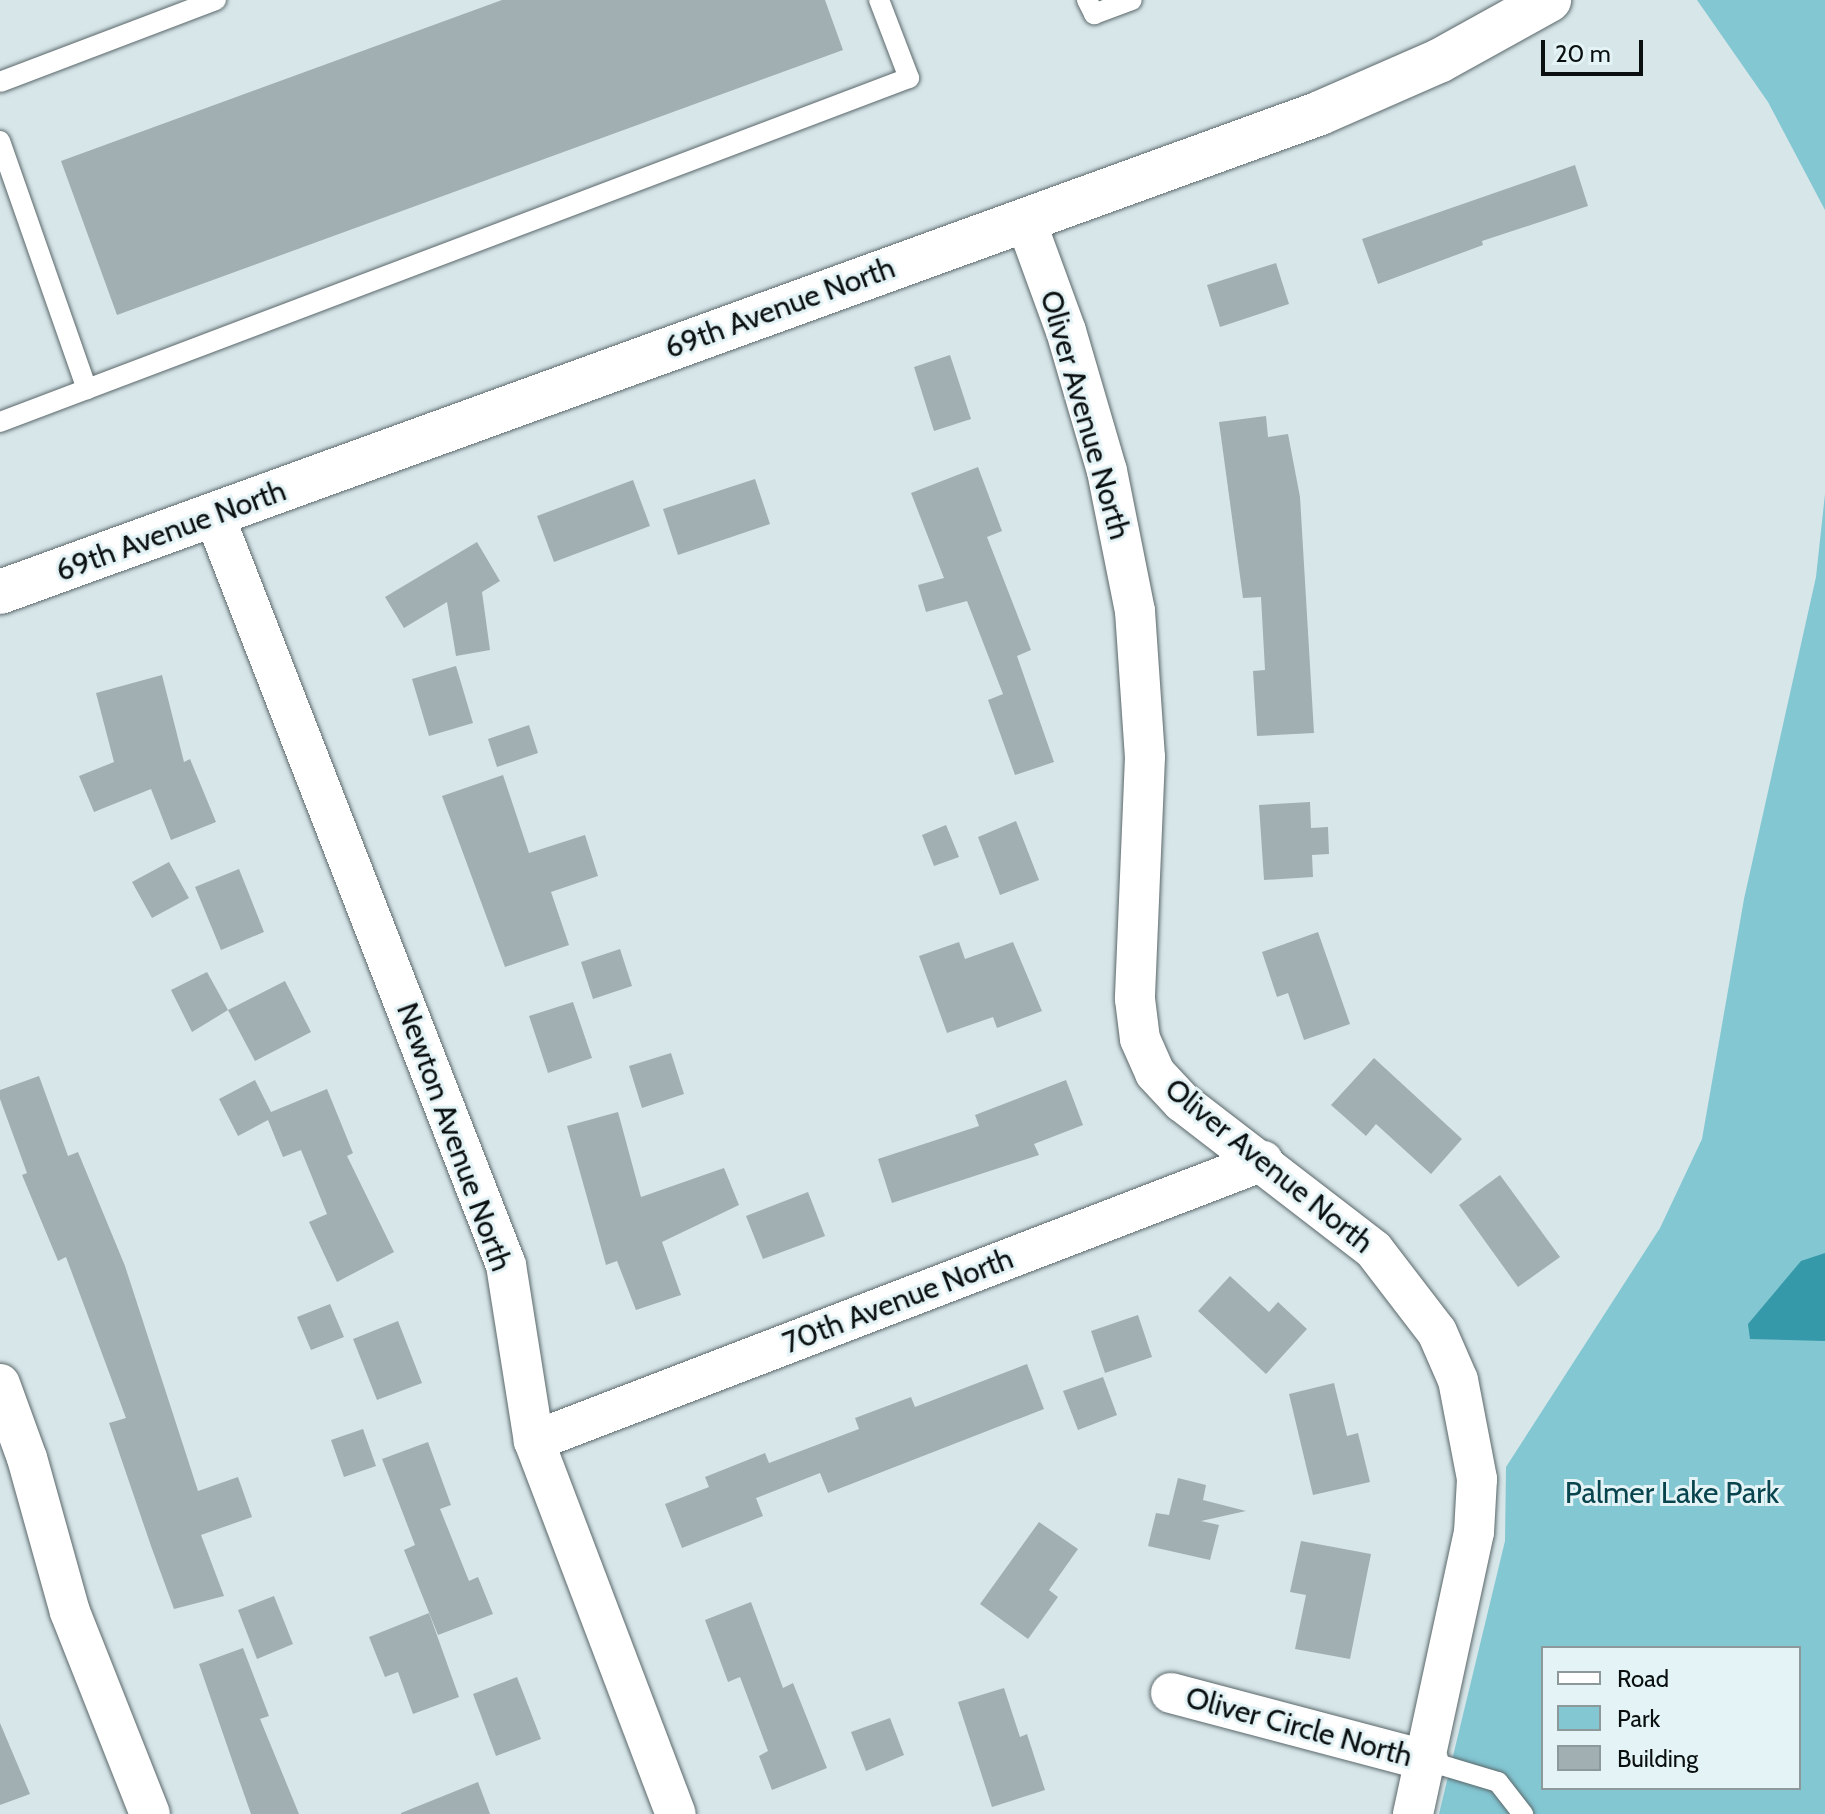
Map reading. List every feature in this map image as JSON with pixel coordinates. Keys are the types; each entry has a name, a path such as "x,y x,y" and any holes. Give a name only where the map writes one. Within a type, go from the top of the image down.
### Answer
{"street":[{"name":"69th Avenue North","path":"0,592 1320,113 1439,61 1549,0"},
{"name":"Oliver Avenue North","path":"1025,219 1066,331 1107,471 1135,611 1145,757 1135,999 1140,1039 1155,1073 1182,1102 1263,1161 1374,1250 1437,1332 1458,1380 1477,1479 1474,1532 1428,1761 1413,1814"},
{"name":"Newton Avenue North","path":"214,515 506,1265 524,1405 534,1441 676,1814"},
{"name":"70th Avenue North","path":"534,1441 1263,1161"},
{"path":"0,1384 27,1458 70,1612 150,1814"},
{"name":"Oliver Circle North","path":"1171,1693 1428,1761"}],"lane":[{"path":"0,82 216,0"},
{"path":"0,422 909,78 879,0"},
{"path":"1087,0 1094,14 1132,0"},
{"path":"0,141 87,389"},
{"path":"1428,1761 1498,1782 1523,1814"}],"green space":[{"path":"1697,0 1825,0 1825,210 1768,102"},
{"name":"Palmer Lake Park","path":"1825,494 1825,1814 1439,1814 1505,1541 1506,1467 1660,1228 1702,1139 1744,899 1816,577"}],"shaded area":[{"path":"1825,1253 1825,1341 1750,1339 1748,1324 1801,1261"}],"building":[{"path":"502,0 825,0 843,50 117,315 61,161"},
{"path":"1575,165 1588,206 1482,241 1483,245 1378,284 1362,239"},
{"path":"1276,263 1289,304 1220,327 1207,285"},
{"path":"950,355 971,419 934,431 914,367"},
{"path":"1266,416 1268,437 1288,434 1300,497 1314,733 1257,736 1253,671 1265,670 1261,597 1243,598 1219,422"},
{"path":"978,467 1002,531 987,537 1031,650 1017,656 1054,762 1015,775 988,700 1003,694 967,601 926,612 918,585 944,578 911,493"},
{"path":"755,479 770,524 678,555 663,509"},
{"path":"633,480 650,526 554,562 537,516"},
{"path":"477,542 500,581 482,592 490,650 456,656 447,602 404,628 385,597"},
{"path":"456,666 473,723 429,736 412,679"},
{"path":"162,675 184,762 190,759 216,822 171,840 151,789 94,812 79,776 114,762 96,693"},
{"path":"529,725 538,753 497,767 488,739"},
{"path":"503,775 529,853 585,835 598,876 551,892 569,945 505,967 442,796"},
{"path":"1310,802 1311,828 1328,827 1329,854 1312,855 1313,877 1264,880 1259,805"},
{"path":"1016,821 1039,880 1000,895 978,837"},
{"path":"946,825 959,857 934,866 922,835"},
{"path":"169,862 189,898 152,918 132,882"},
{"path":"239,869 264,932 221,950 195,887"},
{"path":"1318,932 1350,1024 1304,1040 1288,993 1277,997 1262,952"},
{"path":"959,942 965,959 1013,942 1042,1011 997,1028 993,1017 947,1033 919,956"},
{"path":"620,949 632,986 593,999 581,962"},
{"path":"207,972 228,1010 192,1032 171,990"},
{"path":"285,981 311,1032 255,1061 228,1010"},
{"path":"573,1002 592,1058 548,1073 529,1016"},
{"path":"671,1053 684,1094 642,1108 629,1066"},
{"path":"1374,1058 1462,1139 1431,1174 1376,1124 1366,1136 1331,1105"},
{"path":"39,1076 68,1156 78,1152 125,1266 198,1491 238,1477 252,1517 201,1535 224,1596 174,1609 151,1546 109,1423 126,1418 66,1257 58,1261 22,1175 27,1173 0,1099 0,1090"},
{"path":"255,1080 271,1112 327,1089 353,1153 347,1156 394,1252 337,1282 309,1222 327,1214 301,1150 283,1157 268,1120 238,1136 219,1099"},
{"path":"1066,1080 1083,1125 1034,1144 1039,1155 892,1203 878,1159 979,1126 975,1115"},
{"path":"618,1112 641,1197 724,1168 739,1205 662,1242 681,1295 636,1310 617,1261 606,1265 567,1126"},
{"path":"1500,1175 1560,1257 1518,1287 1459,1205"},
{"path":"808,1192 825,1236 763,1259 746,1216"},
{"path":"1230,1276 1269,1312 1278,1302 1307,1329 1266,1374 1198,1311"},
{"path":"330,1304 344,1337 311,1350 297,1317"},
{"path":"1138,1315 1152,1357 1105,1373 1091,1331"},
{"path":"398,1321 422,1383 377,1400 353,1339"},
{"path":"1027,1364 1044,1409 828,1493 820,1473 756,1498 763,1516 682,1548 665,1504 709,1487 705,1477 765,1453 769,1463 859,1429 855,1418 911,1397 915,1407"},
{"path":"1103,1377 1117,1415 1078,1430 1063,1391"},
{"path":"1334,1383 1347,1436 1358,1433 1370,1482 1313,1495 1289,1394"},
{"path":"363,1429 376,1466 344,1477 331,1440"},
{"path":"428,1442 451,1505 440,1509 469,1581 478,1577 493,1614 438,1635 404,1550 415,1545 382,1459"},
{"path":"1178,1478 1206,1485 1203,1500 1246,1511 1201,1521 1219,1525 1210,1560 1148,1546 1156,1513 1169,1515"},
{"path":"1039,1522 1078,1549 1049,1590 1058,1597 1028,1639 980,1604"},
{"path":"1301,1541 1371,1554 1350,1659 1295,1649 1306,1595 1290,1592"},
{"path":"274,1596 293,1644 257,1659 238,1610"},
{"path":"751,1602 783,1688 793,1683 827,1768 772,1790 759,1756 768,1751 740,1677 728,1682 705,1620"},
{"path":"429,1613 459,1697 413,1714 398,1672 385,1677 369,1637"},
{"path":"243,1648 269,1716 260,1719 299,1814 251,1814 199,1664"},
{"path":"517,1677 541,1739 496,1756 473,1694"},
{"path":"1004,1688 1020,1737 1027,1734 1045,1790 992,1807 958,1702"},
{"path":"890,1718 904,1755 866,1771 851,1732"},
{"path":"0,1723 30,1794 0,1805"},
{"path":"478,1782 490,1814 401,1814 401,1813"}]}
